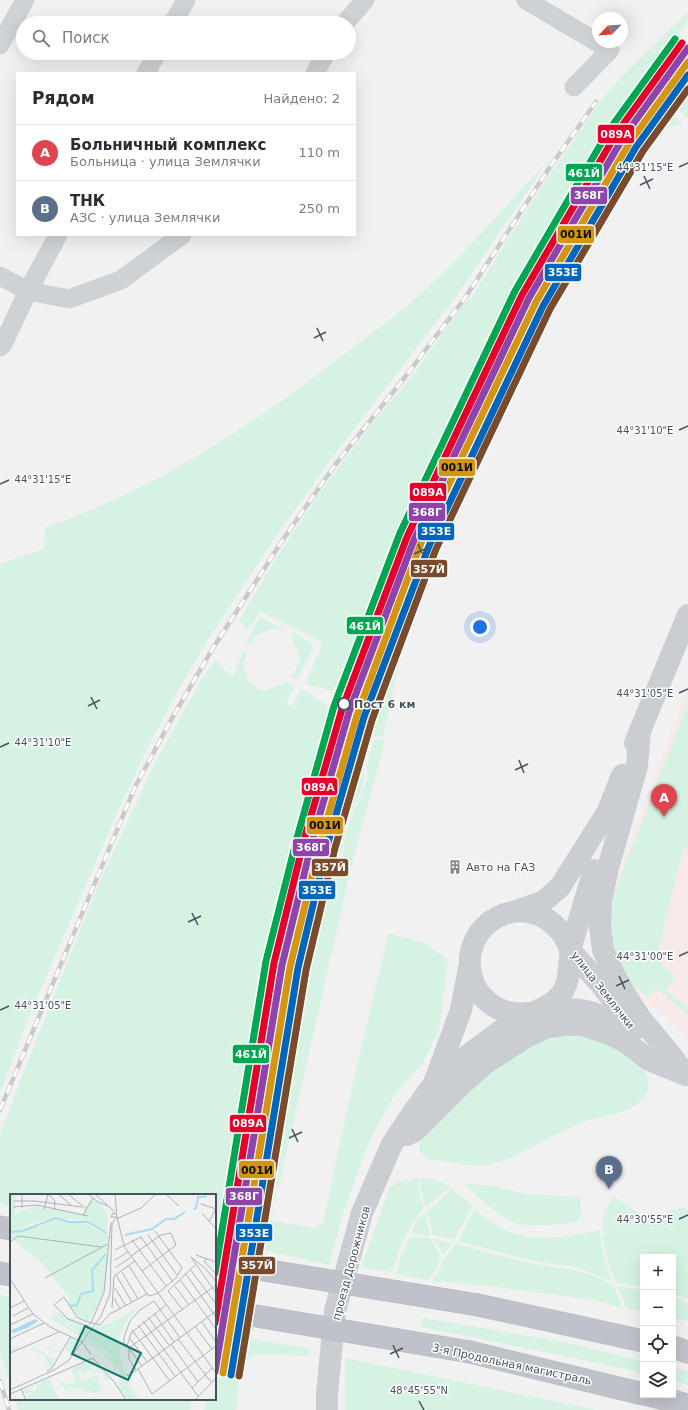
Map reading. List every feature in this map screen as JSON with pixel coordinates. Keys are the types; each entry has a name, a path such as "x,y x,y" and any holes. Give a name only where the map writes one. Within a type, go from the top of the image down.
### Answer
{"highway":[{"path":"0,1227 10,1229"},
{"path":"216,1262 478,1305 640,1340"},
{"path":"0,1273 10,1275"},
{"name":"3-я Продольная магистраль","path":"216,1309 470,1352 640,1393"},
{"path":"661,1398 688,1405"}],"main road":[{"name":"улица Землячки","path":"514,912 544,901 560,887 608,811 688,615"},
{"path":"640,730 637,766 608,868 601,900 600,927 603,950 623,991 641,1019 687,1076"},
{"name":"улица Землячки","path":"608,811 602,845 570,950 606,992 634,1030 687,1076"},
{"path":"528,1013 549,1005 561,994 568,981 570,950 564,936 555,925 543,916 528,912 514,912 498,916 485,925 476,938 470,952 469,968 473,983 481,996 493,1006 507,1012 528,1013 560,1008 586,1011 634,1030"},
{"name":"проезд Дорожников","path":"433,1085 461,1010 469,968"},
{"name":"проезд Дорожников","path":"327,1410 327,1393 335,1312 362,1213 392,1144 433,1085 464,1058 528,1013"},
{"path":"392,1144 415,1131 463,1083 486,1063 526,1037 545,1028 583,1025 607,1033 627,1043 650,1060 687,1076"}],"street":[{"path":"16,16 25,0"},
{"path":"177,16 186,0"},
{"path":"351,16 365,0"},
{"path":"526,0 610,50 574,87"},
{"path":"0,45 16,16"},
{"path":"147,72 153,60"},
{"path":"316,72 322,60"},
{"path":"0,347 3,344 28,290 57,236"},
{"path":"0,276 28,290 69,299 121,280 181,236"}],"shaded area":[{"path":"688,687 688,1036 630,987 609,900"}],"green space":[{"path":"688,12 688,21 618,117 592,157 510,293 418,487 379,581 350,659 333,691 305,684 322,646 321,641 260,611 248,630 239,620 274,562 321,491 384,409 412,376 463,305 473,297 474,293 541,188 602,99 626,72"},
{"path":"688,70 688,118 667,99"},
{"path":"659,103 682,123 660,131 648,146 631,141"},
{"path":"624,147 637,149 638,160 620,184 555,297 536,323 486,424 433,543 413,533 434,480 483,383 521,302 549,274"},
{"path":"547,162 458,294 337,451 279,532 209,638 176,694 148,747 117,813 30,1014 0,1093 0,564 43,549 46,527 125,495 164,475 237,431 308,382 393,317 442,274 469,247"},
{"path":"425,544 433,548 406,630 383,736 373,737 364,766 364,782 345,826 342,838 343,846 340,855 333,866 327,893 321,906 316,928 310,943 300,1015 292,1049 282,1111 276,1137 273,1181 276,1193 271,1221 316,1228 323,1223 353,1082 389,933 425,943 448,960 440,1027 423,1063 398,1090 382,1116 369,1142 345,1207 329,1265 241,1245 264,1101 291,958 325,817 345,748 388,623"},
{"path":"259,617 289,632 273,628 255,636 250,645 246,643"},
{"path":"293,632 314,646 298,679 291,677 301,659 291,636"},
{"path":"243,651 247,654 243,664 248,680 259,690 265,691 286,682 294,687 286,704 292,707 301,689 328,706 311,782 263,960 236,1129 216,1234 216,1194 10,1194 10,1206 0,1204 0,1134 99,883 150,773 201,680 216,660 233,677"},
{"path":"688,702 688,846 683,849 657,957 675,978 666,990 688,1008 688,1015 656,988 648,998 630,982 611,946 610,904"},
{"path":"374,740 385,740 350,872 279,1186 275,1181 278,1139 305,1002 311,950 319,929 324,904 330,892 335,868 342,859 345,835 367,780 367,766"},
{"path":"560,1031 606,1040 644,1069 648,1079 648,1090 642,1101 630,1109 619,1113 585,1121 510,1158 492,1164 476,1166 429,1159 419,1151 419,1144 447,1110 516,1050"},
{"path":"418,1178 419,1193 424,1208 413,1223 405,1238 392,1272 361,1268 389,1189 396,1182"},
{"path":"428,1178 442,1182 450,1187 426,1207 421,1192 420,1179"},
{"path":"463,1183 499,1187 525,1194 580,1197 581,1213 577,1222 564,1224 528,1225 515,1223 502,1216"},
{"path":"452,1189 473,1206 454,1239 433,1235 427,1212"},
{"path":"614,1196 645,1218 683,1207 688,1210 688,1299 676,1295 676,1254 640,1254 640,1287 616,1283 608,1262 603,1240 604,1212"},
{"path":"475,1209 490,1221 504,1229 519,1235 534,1238 565,1237 600,1230 604,1256 612,1282 590,1272 574,1267 528,1260 458,1241"},
{"path":"425,1213 430,1236 411,1234 417,1221"},
{"path":"410,1237 430,1238 441,1256 436,1268 428,1280 396,1274 400,1259"},
{"path":"433,1238 452,1244 443,1254"},
{"path":"456,1244 528,1263 572,1270 592,1275 613,1285 620,1300 621,1308 595,1300 489,1286 431,1281 439,1271 444,1259"},
{"path":"617,1286 640,1290 640,1311 625,1308 624,1301"},
{"path":"0,1295 10,1297 10,1384 0,1353"},
{"path":"676,1298 688,1303 688,1321 676,1319"},
{"path":"422,1318 564,1342 640,1360 640,1372 564,1356 421,1327"},
{"path":"219,1333 311,1348 309,1356 258,1354 240,1363 236,1410 204,1410 206,1400 216,1400 216,1347"},
{"path":"345,1358 597,1410 345,1410"},
{"path":"676,1369 688,1372 688,1385 676,1381"},
{"path":"15,1400 191,1400 190,1410 18,1410"}],"railway":[{"path":"0,1110 135,787 171,720 213,648 284,538 335,465 465,298 550,167 596,102"},
{"path":"0,1381 9,1410"}],"transit line":[{"name":"461Й","path":"216,1267 266,961 297,838 334,706 400,533 515,291 609,130 675,39"},
{"name":"089А","path":"216,1317 274,963 304,840 342,709 407,537 522,295 616,134 682,43"},
{"name":"368Г","path":"216,1366 282,965 312,842 349,712 414,540 529,298 623,138 688,48"},
{"name":"001И","path":"223,1373 290,967 320,844 357,715 421,543 536,302 630,142 688,62"},
{"name":"353Е","path":"231,1375 298,968 327,846 364,717 429,546 543,306 636,147 688,75"},
{"name":"357Й","path":"239,1376 306,970 335,848 372,720 436,549 550,309 643,151 688,89"}],"place":[{"name":"Пост 6 км","path":"344,704"},
{"name":"Больничный комплекс","path":"664,817"},
{"name":"Авто на ГАЗ","path":"455,867"},
{"name":"ТНК","path":"609,1189"}]}
